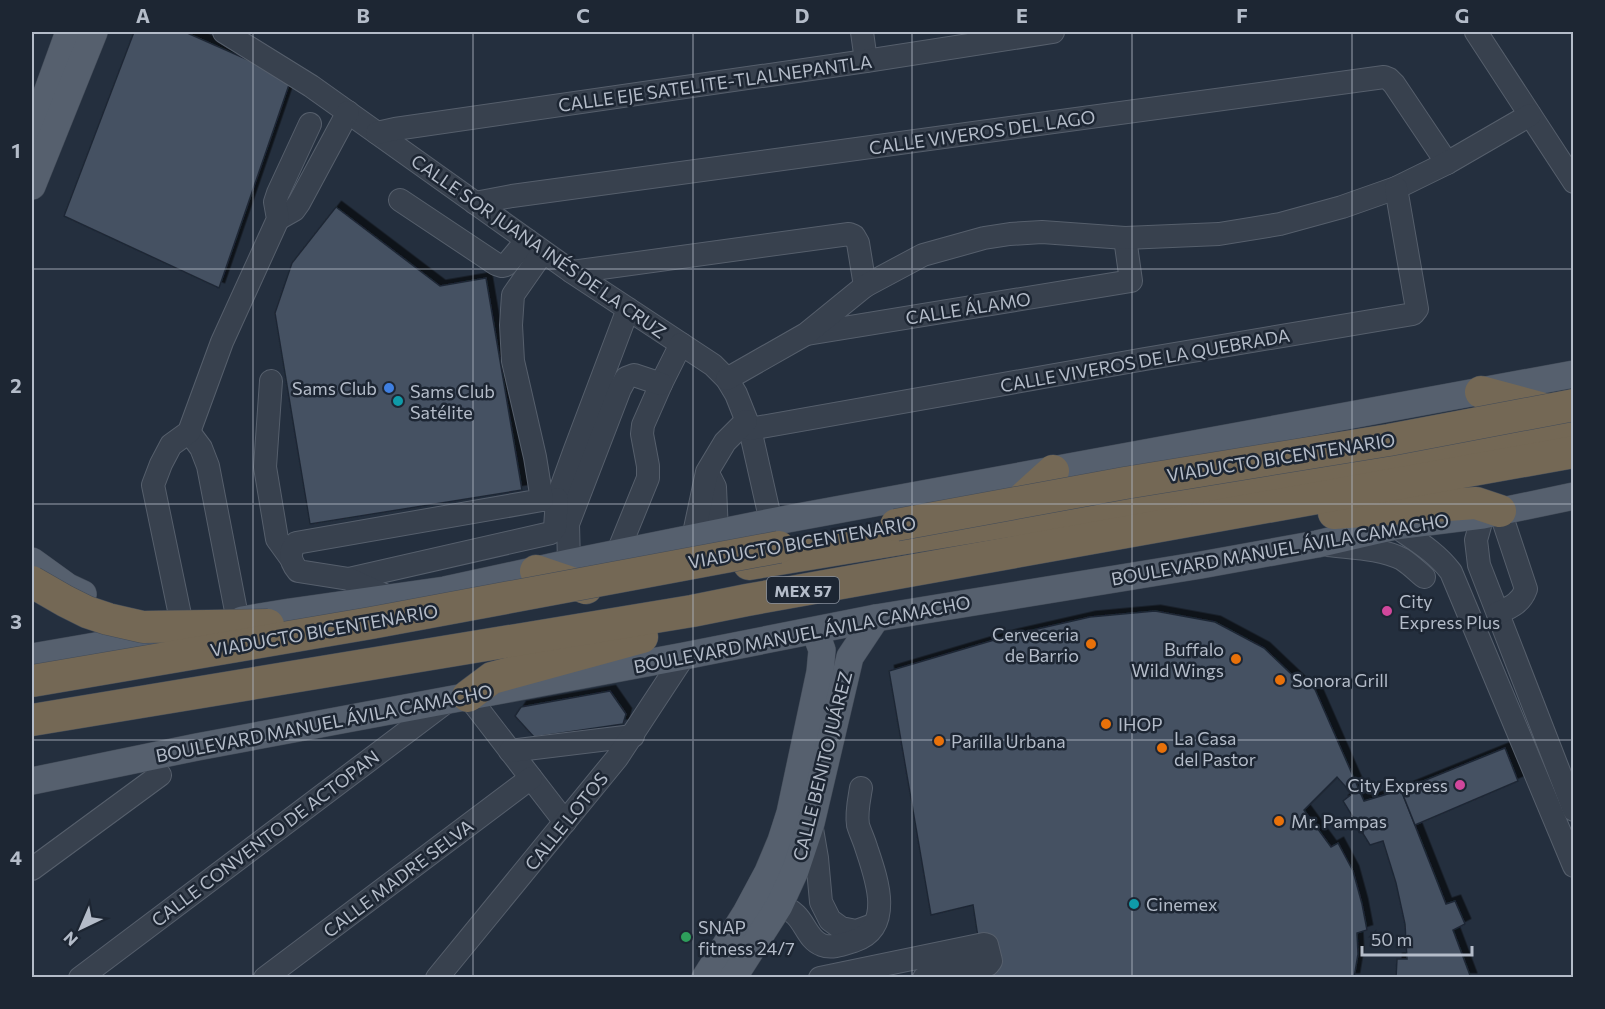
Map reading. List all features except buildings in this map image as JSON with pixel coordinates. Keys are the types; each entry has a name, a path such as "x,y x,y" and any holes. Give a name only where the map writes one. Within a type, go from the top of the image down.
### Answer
{"highway":[{"path":"1480,392 1574,417"},
{"name":"VIADUCTO BICENTENARIO","path":"32,681 371,622 1125,483 1389,440 1574,405"},
{"name":"MEX 57","path":"32,694 592,590 1574,428"},
{"name":"MEX 57","path":"32,720 692,611 1574,452"},
{"path":"995,524 1053,471"},
{"path":"1281,505 1312,514 1476,503 1491,513"},
{"path":"536,571 592,590"},
{"path":"32,582 87,612 142,627 371,622"},
{"path":"459,697 492,678 663,632 692,611"}],"main road":[{"path":"32,135 69,32"},
{"path":"32,186 94,32"},
{"path":"32,657 290,612 445,590 771,522 1574,374"},
{"name":"BOULEVARD MANUEL ÁVILA CAMACHO","path":"32,781 197,747 876,618 1189,567 1317,544 1395,526 1572,500"},
{"path":"32,561 68,587 101,603 136,614 290,612"},
{"name":"CALLE BENITO JUÁREZ","path":"705,978 746,914 781,842 801,818 850,657 876,618"},
{"name":"CALLE BENITO JUÁREZ","path":"733,978 779,906 795,871 822,650 815,631"}],"street":[{"name":"CALLE SOR JUANA INÉS DE LA CRUZ","path":"224,32 311,86 568,269 713,365 727,379 736,394 748,425 771,522"},
{"path":"862,32 867,61"},
{"name":"CALLE EJE SATELITE-TLALNEPANTLA","path":"377,133 1053,32"},
{"path":"1476,32 1574,182"},
{"name":"CALLE VIVEROS DEL LAGO","path":"475,203 524,194 1384,77 1394,84 1447,163"},
{"path":"278,219 294,210 299,203 348,112"},
{"path":"727,379 806,334 866,286 923,255 984,238 1010,234 1042,232 1125,238 1219,234 1280,224 1342,207 1396,188 1447,163 1530,115"},
{"path":"180,615 153,485 171,445 189,432 222,342 278,219 275,202 278,193 310,124"},
{"name":"CALLE VIVEROS DE LA QUEBRADA","path":"748,425 1413,314 1418,309 1396,188"},
{"path":"400,200 496,264 506,265 535,246"},
{"path":"512,316 530,286 568,269 849,234 854,236 858,243 866,286"},
{"name":"CALLE ÁLAMO","path":"806,334 1131,281 1125,238"},
{"path":"349,579 551,533 555,528 550,499 535,457 513,361 513,295 535,246"},
{"path":"550,499 574,452 628,309"},
{"path":"617,554 648,478 642,434 643,425 681,344"},
{"path":"569,563 568,524 620,389 626,378 634,375 661,384"},
{"path":"271,381 265,467 277,539 298,571 349,579 391,598"},
{"path":"705,536 715,487 706,472 725,442 748,425"},
{"path":"189,432 201,448 208,466 236,611"},
{"path":"290,557 296,543 550,499"},
{"path":"1491,513 1526,589 1523,598 1498,613"},
{"path":"1491,513 1476,540 1479,565 1574,810"},
{"path":"1395,526 1431,551 1451,573 1574,866"},
{"path":"1317,544 1369,549 1389,555 1403,560 1424,577"},
{"path":"1474,626 1471,640 1492,697 1487,704"},
{"name":"CALLE LOTOS","path":"437,978 617,758 684,656"},
{"path":"459,697 510,751 565,822"},
{"name":"CALLE CONVENTO DE ACTOPAN","path":"80,978 459,697"},
{"path":"510,751 633,736"},
{"path":"32,869 160,775"},
{"name":"CALLE MADRE SELVA","path":"265,978 531,778"},
{"path":"779,906 788,908 796,914 810,935 822,945 839,946 860,939 876,924 880,907 877,882 858,825 861,788"},
{"path":"801,818 817,858 820,902 830,920 841,928 856,931 876,924"},
{"path":"820,978 984,944 989,948 991,961 988,965 924,978"}],"place":[{"name":"Sams Club","path":"389,388"},
{"name":"Sams Club Satélite","path":"398,401"},
{"name":"City Express Plus","path":"1387,611"},
{"name":"Cerveceria de Barrio","path":"1091,644"},
{"name":"Buffalo Wild Wings","path":"1236,659"},
{"name":"Sonora Grill","path":"1280,680"},
{"name":"IHOP","path":"1106,724"},
{"name":"Parilla Urbana","path":"939,741"},
{"name":"La Casa del Pastor","path":"1162,748"},
{"name":"City Express","path":"1460,785"},
{"name":"Mr. Pampas","path":"1279,821"},
{"name":"Cinemex","path":"1134,904"},
{"name":"SNAP fitness 24/7","path":"686,937"}]}
